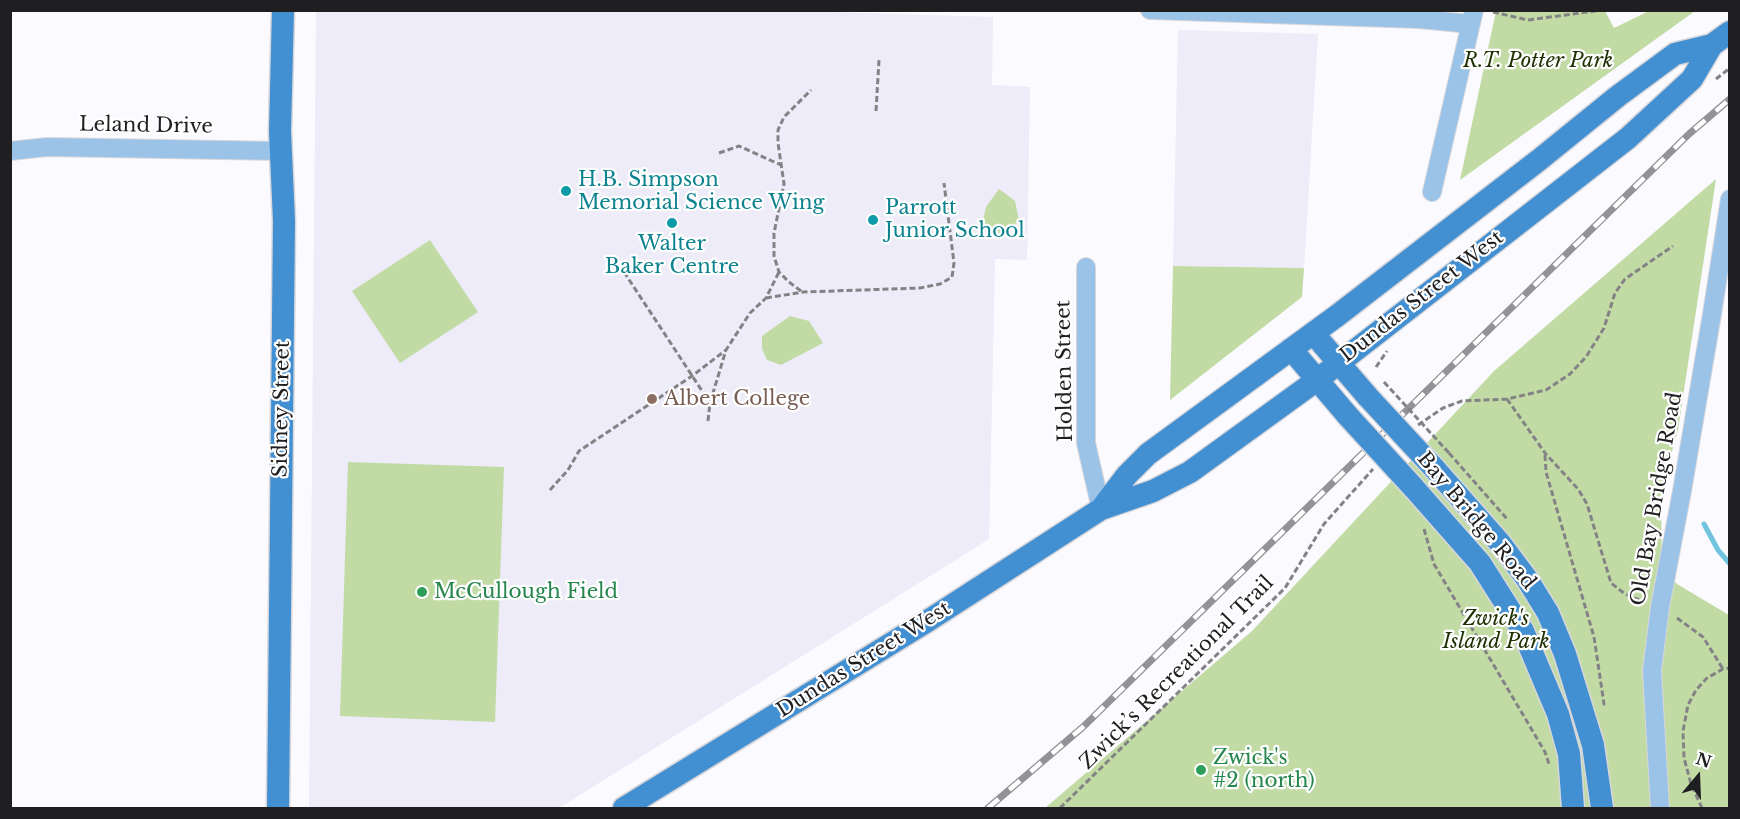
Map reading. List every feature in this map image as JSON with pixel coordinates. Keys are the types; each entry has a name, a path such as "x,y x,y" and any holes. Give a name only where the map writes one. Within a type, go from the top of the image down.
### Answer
{"main road":[{"name":"Sidney Street","path":"278,808 284,233 281,151 283,10"},
{"name":"Dundas Street West","path":"1101,509 1127,475 1148,454 1291,350 1539,160 1618,96 1675,54 1721,39"},
{"name":"Dundas Street West","path":"624,808 916,628 1101,509 1153,491 1190,472 1317,380 1628,138 1692,79 1721,39"},
{"name":"Bay Bridge Road","path":"1313,333 1338,362 1376,390 1441,460 1527,579 1548,613 1565,654 1593,745 1602,808"},
{"name":"Bay Bridge Road","path":"1291,350 1480,563 1523,631 1558,714 1564,734 1569,754 1573,808"}],"street":[{"path":"1150,10 1419,19 1472,17 1432,192"},
{"name":"Leland Drive","path":"10,151 47,147 281,151"},
{"name":"Old Bay Bridge Road","path":"1660,808 1652,671 1660,607 1700,385 1730,199"},
{"name":"Holden Street","path":"1086,267 1086,443 1101,509"}],"path":[{"path":"1493,12 1528,20 1603,10"},
{"path":"876,111 879,60"},
{"path":"803,292 778,272 774,256 774,233 784,184 778,130 784,117 811,90"},
{"path":"719,153 739,146 781,165"},
{"path":"766,298 803,292 920,288 940,284 952,277 954,262 944,183"},
{"path":"1413,429 1443,408 1462,401 1507,399 1545,390 1570,374 1586,357 1604,328 1615,293 1625,279 1673,246"},
{"path":"624,272 710,403"},
{"path":"708,421 710,403 726,350 750,313 766,298 778,272"},
{"path":"550,490 568,470 579,451 692,376 726,350"},
{"path":"1376,390 1441,460"},
{"path":"1507,399 1545,453 1578,489 1587,504 1611,583 1625,594 1660,607 1703,637 1723,669"},
{"path":"1545,453 1546,472 1594,637 1604,704 1598,706"},
{"name":"Zwick’s Recreational Trail","path":"1060,808 1285,588 1324,524 1380,462"},
{"path":"1423,525 1434,564 1545,752 1551,770"},
{"path":"1702,808 1690,784 1684,758 1683,731 1688,705 1696,690 1707,678 1723,669 1730,668"}],"shaded area":[{"name":"Albert College","path":"765,10 993,17 992,85 1030,87 1027,260 995,259 989,539 559,808 309,808 316,11"},
{"path":"1178,30 1318,34 1304,268 1173,266"}],"green space":[{"name":"R.T. Potter Park","path":"1496,11 1605,11 1614,28 1649,11 1695,11 1460,180"},
{"name":"Zwick's Island Park","path":"1716,179 1678,430 1661,490 1662,566 1677,584 1729,615 1729,808 1045,808 1252,631 1494,371"},
{"path":"999,189 1015,201 1019,220 1008,230 999,233 981,230 986,207"},
{"path":"430,240 478,312 400,363 352,291"},
{"path":"1173,266 1304,268 1302,297 1170,400"},
{"path":"790,316 809,321 823,343 781,365 767,360 762,349 762,336"},
{"name":"McCullough Field","path":"348,462 504,467 495,722 340,716"}],"waterway":[{"path":"1704,524 1718,550 1730,564"}],"railway":[{"path":"988,808 1083,727 1689,134 1730,99"}],"place":[{"name":"H.B. Simpson Memorial Science Wing","path":"566,191"},
{"name":"Parrott Junior School","path":"873,220"},
{"name":"Walter Baker Centre","path":"672,223"},
{"name":"Albert College","path":"652,399"},
{"name":"McCullough Field","path":"422,592"},
{"name":"Zwick's #2 (north)","path":"1201,770"}]}
